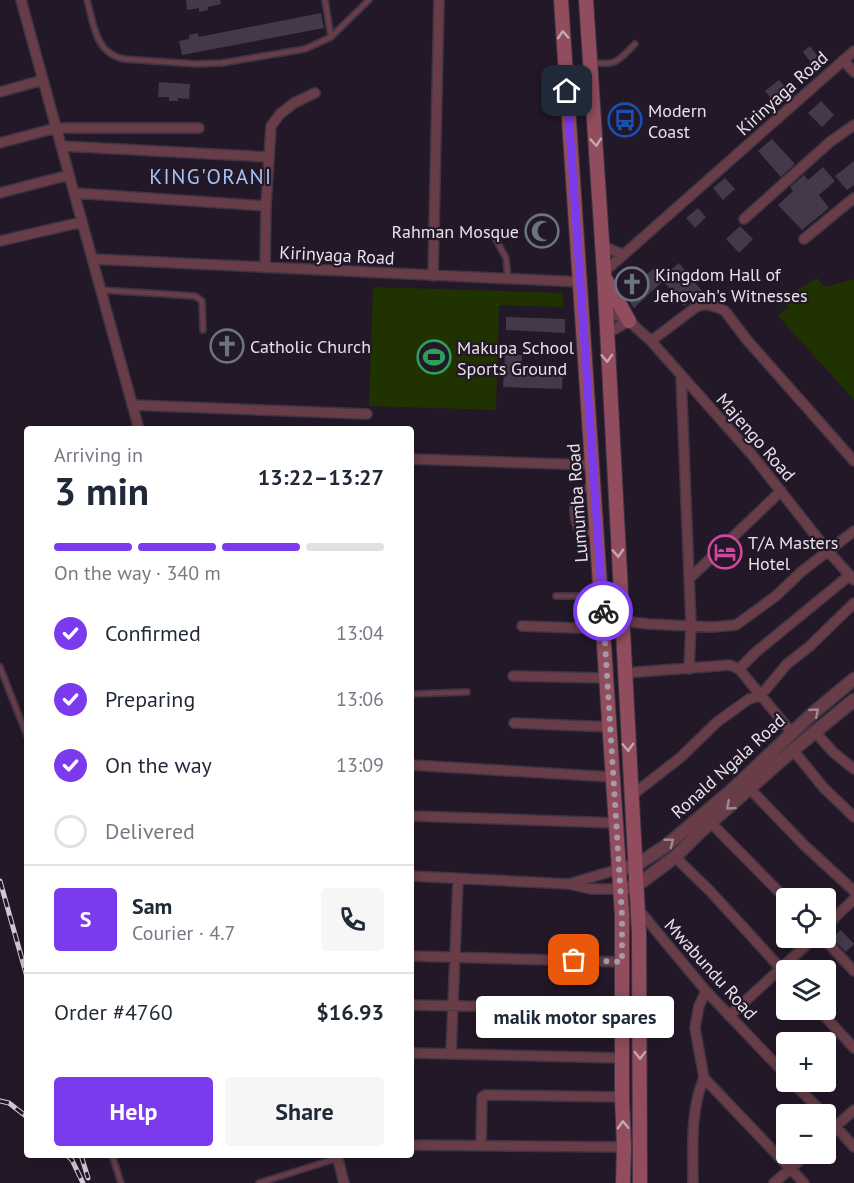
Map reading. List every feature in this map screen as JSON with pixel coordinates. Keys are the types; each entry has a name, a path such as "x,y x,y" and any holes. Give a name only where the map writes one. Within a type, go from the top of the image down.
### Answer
{"main road":[{"name":"Lumumba Road","path":"561,0 621,889 624,1147 622,1183"},
{"name":"Lumumba Road","path":"586,0 604,274 638,909 640,1183"},
{"path":"579,251 602,248"},
{"path":"604,274 630,321"},
{"path":"582,309 605,310"}],"street":[{"path":"21,0 138,426"},
{"path":"433,276 439,0"},
{"name":"Kirinyaga Road","path":"604,274 623,254 854,51"},
{"path":"843,60 854,72"},
{"path":"0,92 43,80"},
{"path":"265,268 271,126 280,114 294,103 315,93"},
{"path":"744,219 830,142 854,124"},
{"path":"0,144 56,128 199,129"},
{"path":"61,146 268,157"},
{"path":"0,193 69,175"},
{"path":"74,193 266,206"},
{"path":"804,239 854,198"},
{"path":"0,241 82,222"},
{"path":"602,248 623,254"},
{"name":"Kirinyaga Road","path":"92,259 581,282"},
{"path":"651,341 696,307 705,304 725,311 747,340 854,461"},
{"name":"Majengo Road","path":"605,310 630,321 651,341 753,456 852,578"},
{"path":"606,333 630,321"},
{"path":"681,376 691,625 689,669"},
{"path":"132,405 367,414"},
{"path":"414,459 593,465"},
{"path":"689,579 781,491"},
{"path":"622,621 719,627 736,625 776,596 801,572 854,531"},
{"path":"739,669 756,652 852,578"},
{"path":"631,796 681,757 717,722 749,699 761,694 788,664 854,603"},
{"path":"522,626 604,629"},
{"path":"624,673 730,665 739,669 792,733"},
{"path":"513,676 607,678"},
{"name":"Ronald Ngala Road","path":"619,869 635,866 667,845 854,679"},
{"name":"Ronald Ngala Road","path":"621,889 636,886 675,857 793,750 854,700"},
{"path":"514,723 610,727"},
{"path":"815,732 833,752 854,769"},
{"path":"793,750 824,787 854,817"},
{"path":"414,765 613,777"},
{"path":"750,789 804,845 854,891"},
{"path":"414,816 616,823"},
{"path":"711,823 776,889"},
{"path":"675,857 710,891 776,963"},
{"path":"569,884 619,869"},
{"path":"414,876 569,884 591,889 621,889"},
{"path":"451,1053 458,879"},
{"path":"836,916 854,899"},
{"name":"Mwabundu Road","path":"638,909 706,991 776,1065"},
{"path":"793,960 805,948"},
{"path":"832,948 854,971"},
{"path":"414,956 622,962"},
{"path":"729,1016 776,977"},
{"path":"706,991 699,1006 695,1028 704,1078 804,1183"},
{"path":"414,1005 622,1009"},
{"path":"828,1020 854,1048"},
{"path":"414,1053 622,1058"},
{"path":"693,1183 697,1094 704,1078"},
{"path":"802,1092 814,1104"},
{"path":"481,1146 482,1097 485,1095 622,1097"},
{"path":"836,1125 854,1110"},
{"path":"836,1127 854,1148"},
{"path":"414,1145 624,1147"},
{"path":"337,1158 344,1183"},
{"path":"774,1183 796,1164"}],"lane":[{"path":"87,0 99,41 104,51 112,57 197,64 222,63 305,49 331,37 369,0"},
{"path":"325,0 331,37"},
{"path":"590,61 605,64 617,62 635,44"},
{"path":"493,234 506,258 508,279"},
{"path":"101,290 195,296 202,301 203,330"},
{"path":"594,482 576,496 573,502 574,520 576,527 581,531 598,537"},
{"path":"556,596 602,596"},
{"path":"0,667 24,728"},
{"path":"414,694 468,692"},
{"path":"113,1158 121,1183"},
{"path":"259,1183 334,1158"}],"green space":[{"path":"817,278 825,287 854,279 854,400 778,316 789,307 782,300"},
{"name":"Makupa School Sports Ground","path":"373,287 563,293 563,307 499,305 496,410 369,406"}],"building":[{"path":"186,0 220,0 221,4 199,12 199,8 187,10"},
{"path":"321,13 324,28 182,55 179,41 189,39 189,35 198,33 199,37"},
{"path":"810,46 822,62 815,68 803,52"},
{"path":"779,80 790,92 776,104 765,91"},
{"path":"159,82 190,84 189,99 178,98 178,101 169,101 169,97 158,97"},
{"path":"821,101 834,115 822,127 808,113"},
{"path":"772,139 795,164 781,177 758,151"},
{"path":"854,161 854,185 847,190 835,176"},
{"path":"823,167 835,181 819,195 829,208 802,230 778,205 793,191 790,187 804,175 808,180"},
{"path":"725,178 735,189 723,200 713,188"},
{"path":"698,208 706,217 695,228 686,218"},
{"path":"740,226 753,239 739,253 726,239"},
{"path":"679,263 702,291 684,306 663,281 634,308 624,293 653,269 661,278"},
{"path":"506,317 565,319 565,333 506,330"},
{"path":"505,355 522,355 521,369 563,371 562,389 503,387"},
{"path":"841,930 854,944 846,952 836,942 836,934"}],"railway":[{"path":"0,881 24,966"},
{"path":"0,1101 9,1103 24,1115"},
{"path":"70,1158 83,1183"},
{"path":"82,1158 88,1178"}],"way so far":[{"path":"574,960 622,962 622,915 603,611"}],"place":[{"name":"Modern Coast","path":"625,120"},
{"name":"Rahman Mosque","path":"542,231"},
{"name":"Kingdom Hall of Jehovah's Witnesses","path":"632,284"},
{"name":"Catholic Church","path":"227,346"},
{"name":"Makupa School Sports Ground","path":"434,357"},
{"name":"T/A Masters Hotel","path":"725,552"},
{"name":"malik motor spares","path":"574,960"}],"district":[{"name":"KING'ORANI","path":"211,176"}],"route":[{"path":"567,91 603,611"}]}
